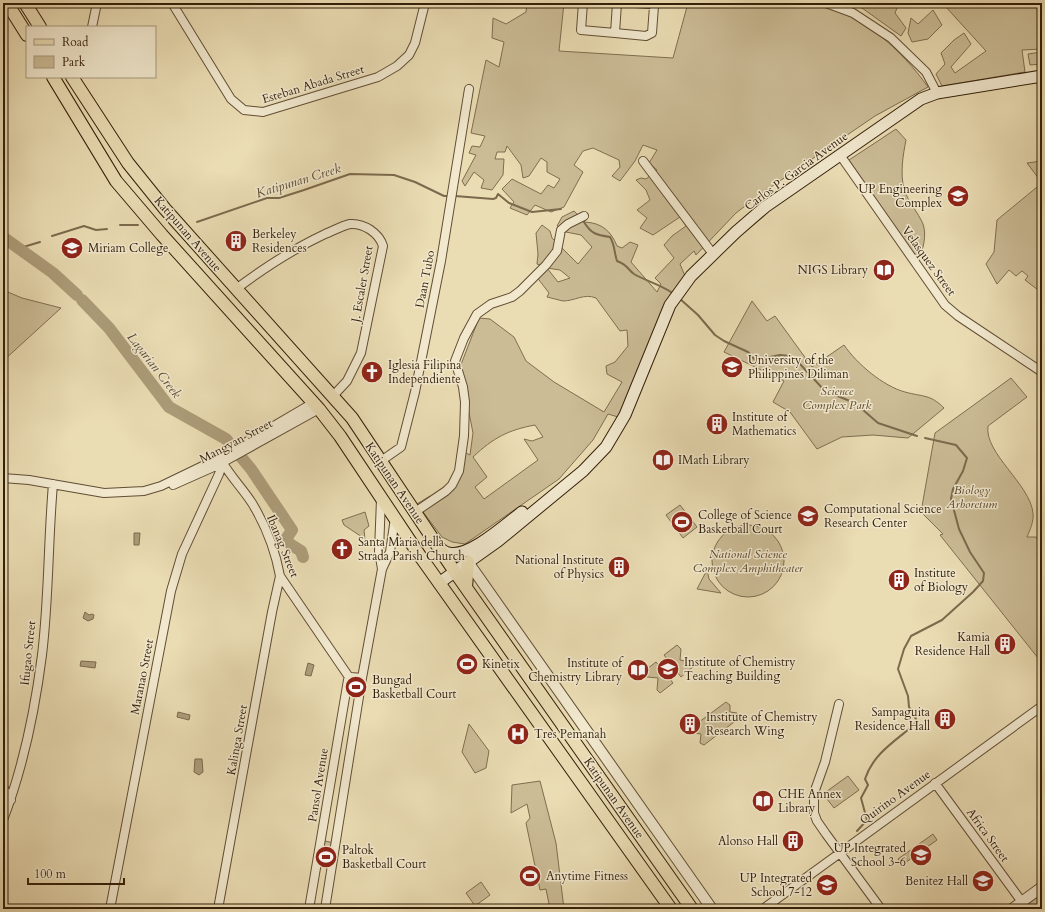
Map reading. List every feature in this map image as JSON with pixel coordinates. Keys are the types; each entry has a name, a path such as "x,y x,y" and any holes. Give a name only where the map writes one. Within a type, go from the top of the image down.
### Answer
{"main road":[{"path":"7,3 26,33"},
{"path":"25,3 39,26"},
{"name":"Carlos P. Garcia Avenue","path":"439,583 454,569 468,562 508,532 583,471 598,456 617,431 631,402 670,305 691,276 713,254 766,207 921,99 937,93 1042,76"},
{"name":"Katipunan Avenue","path":"54,78 116,181 162,235 316,406 355,459 439,583 671,909"},
{"name":"Katipunan Avenue","path":"73,78 128,163 165,209 352,418 438,547 692,909"},
{"path":"355,459 374,475 439,572 445,575 454,569"},
{"name":"Carlos P. Garcia Avenue","path":"438,547 449,553 458,554 470,550 538,500 552,495"},
{"path":"466,587 468,562"},
{"path":"508,678 515,672 523,669"},
{"path":"606,817 620,807"}],"street":[{"path":"92,26 97,3"},
{"name":"Esteban Abada Street","path":"172,3 231,99 244,110 263,112 378,77 397,66 409,55 415,43 425,3"},
{"path":"583,3 581,30 646,36 652,33 654,6 650,4 635,3"},
{"path":"615,33 617,3"},
{"path":"826,3 853,13 891,38 926,72 937,93"},
{"path":"62,92 69,78"},
{"name":"Daan Tubo","path":"381,461 401,447 415,392 451,208 469,89"},
{"name":"Velasquez Street","path":"840,155 945,305 958,316 1042,372"},
{"path":"643,161 713,254"},
{"path":"414,512 446,491 452,485 459,471 464,436 465,402 463,387 455,361 472,322 482,309 491,304 512,297 520,291 546,265 557,251 561,230 568,224 584,216"},
{"name":"J. Escaler Street","path":"236,289 278,259 309,241 344,226 355,224 366,227 380,238 383,246 361,353 347,381 333,396"},
{"name":"Mangyan Street","path":"3,478 30,480 104,493 144,491 161,486 221,460 316,406"},
{"name":"Ibanag Street","path":"221,460 251,502 269,536 276,556 280,576 349,677"},
{"name":"Maranao Street","path":"110,909 171,591 182,554 221,460"},
{"name":"Ifugao Street","path":"3,820 11,800 34,709 42,653 53,484"},
{"path":"381,498 380,551 382,569"},
{"path":"325,909 362,678 382,569 390,552 395,518"},
{"name":"Katipunan Avenue","path":"468,562 712,909"},
{"name":"Kalinga Street","path":"218,909 272,612 280,576"},
{"path":"349,677 362,678"},
{"name":"Pansol Avenue","path":"308,909 349,677"},
{"path":"839,704 825,762 814,793 814,808 817,821 881,909"},
{"name":"Quirino Avenue","path":"763,909 1042,706"},
{"name":"Africa Street","path":"935,783 1022,902"},
{"path":"3,787 11,800"},
{"path":"1012,909 1042,887"}],"green space":[{"path":"527,3 564,3 559,51 673,58 688,3 813,3 847,15 878,34 905,59 928,87 875,116 765,191 736,213 696,255 694,251 680,264 685,276 653,336 618,417 608,414 593,440 559,479 465,544 452,542 442,537 417,504 430,496 436,500 456,486 456,472 464,452 470,455 473,433 460,367 479,318 490,319 514,337 526,361 554,382 604,412 622,382 607,374 606,366 615,362 628,346 627,330 620,331 596,298 587,296 563,301 547,297 549,293 536,276 546,267 537,264 538,254 536,233 542,225 550,231 552,238 578,264 592,247 581,235 566,232 557,226 562,217 574,211 585,222 601,226 609,232 617,246 622,248 630,242 638,245 631,262 657,292 661,284 655,278 674,258 664,245 672,236 686,226 680,217 653,235 640,228 647,218 637,210 650,200 646,190 636,180 641,178 646,179 657,170 649,163 657,150 643,145 635,161 620,181 612,176 620,167 619,160 593,148 583,151 574,165 583,172 564,207 551,212 535,205 527,215 510,208 514,202 502,189 512,179 541,194 548,185 554,188 560,179 547,172 547,162 541,158 529,176 523,178 521,165 507,146 505,152 497,152 495,159 504,159 503,175 492,190 481,188 484,180 474,172 465,186 462,181 476,155 469,153 472,146 480,147 485,136 471,133 486,60 499,67 504,42 492,38 493,18 506,24 526,12","holes":["547,268 560,270 570,278 558,282","535,425 543,437 532,441 524,439 538,460 484,499 475,487 487,477 473,457 501,436 517,429"]},
{"path":"845,3 899,3 895,13 906,28 901,36 862,8"},
{"path":"950,3 1042,3 1042,49 1022,50 1025,72 942,86 936,74 945,64 941,53 954,40 964,33 971,44 951,67 955,73 986,51 945,6"},
{"path":"933,10 942,25 928,39 912,42 908,33 911,18 918,24"},
{"path":"1042,52 1042,64 1030,65 1028,54"},
{"path":"896,129 906,140 902,170 904,189 923,224 925,233 924,243 918,260 849,160"},
{"path":"1042,161 1042,183 1027,163"},
{"path":"1042,183 1042,293 1025,280 1028,276 1022,271 1016,276 1009,270 997,284 986,264 994,252 997,220"},
{"path":"3,290 22,298 61,308 3,361"},
{"name":"Science Complex Park","path":"752,301 767,321 775,316 812,367 844,345 863,367 879,380 905,392 935,400 944,408 908,438 873,435 842,437 817,449 790,412 773,402 784,381 724,352"},
{"name":"Biology Arboretum","path":"1011,378 1027,397 988,426 989,436 993,447 1030,502 1033,519 1027,537 1036,537 1042,544 1042,663 940,535 943,534 921,512 935,433"},
{"name":"College of Science Basketball Court","path":"680,505 697,527 683,538 666,515"},
{"path":"365,512 369,526 364,530 365,539 344,525 342,520"},
{"name":"National Science Complex Amphitheater","path":"741,525 755,525 762,527 774,535 782,547 784,561 782,575 774,587 762,595 755,597 741,597 734,595 722,587 714,575 712,568 712,554 714,547 722,535 734,527"},
{"path":"707,570 709,579 721,593 697,589"},
{"path":"677,645 681,649 680,660 691,662 694,666 681,677 664,655"},
{"path":"656,662 673,683 660,693 657,690 658,678 647,677 643,672"},
{"path":"726,702 730,705 730,712 737,713 738,719 704,745 700,743 701,734 693,733 691,728"},
{"path":"469,724 489,751 486,768 475,773 462,752"},
{"path":"848,776 859,790 834,808 823,794"},
{"path":"540,781 556,843 564,909 550,909 546,889 540,890 526,823 530,818 527,804 511,813 512,785"},
{"path":"933,834 937,840 902,865 898,859"},
{"name":"Paltok Basketball Court","path":"325,841 334,843 328,868 319,867"},
{"path":"481,882 490,895 475,906 466,893"},
{"path":"1042,893 1042,909 1020,909"}],"shaded area":[{"path":"134,533 140,533 139,545 134,545"},
{"path":"85,612 89,615 94,615 93,619 88,621 83,618"},
{"path":"81,661 96,662 95,668 80,666"},
{"path":"308,663 314,665 311,676 305,675"},
{"path":"178,712 190,715 189,720 177,717"},
{"path":"195,759 202,759 203,772 199,775 194,772"}],"waterway":[{"name":"Katipunan Creek","path":"197,222 267,198 279,198 350,174 394,175 415,182 444,196 449,196"},
{"name":"Katipunan Creek","path":"455,196 493,199 496,198 498,194 509,203 532,212 561,209"},
{"name":"Katipunan Creek","path":"584,222 589,229 595,233 601,236 610,237 614,246 617,261 634,274 671,292"},
{"name":"Katipunan Creek","path":"120,225 138,225"},
{"name":"Katipunan Creek","path":"52,236 84,226 96,230 107,229"},
{"name":"Lagarian Creek","path":"3,237 53,273 77,295"},
{"name":"Katipunan Creek","path":"20,248 40,242"},
{"name":"Katipunan Creek","path":"679,298 698,315 715,335 724,341 748,352 755,360 780,355 790,356 799,363 825,391 855,403 878,423 917,436"},
{"name":"Lagarian Creek","path":"82,300 109,328 169,407 226,439 234,449"},
{"name":"Katipunan Creek","path":"857,831 867,820 861,798 868,785 865,779 873,762 885,749 914,725 916,719 909,707 908,696 898,669 904,649 911,636 942,620 983,581 984,573 970,552 959,529 951,499 953,489 963,471 967,458 956,445 925,438"},
{"name":"Lagarian Creek","path":"241,457 251,469 292,530 286,539 290,544 301,551 303,557"}],"place":[{"name":"UP Engineering Complex","path":"958,196"},
{"name":"Berkeley Residences","path":"236,241"},
{"name":"Miriam College","path":"72,248"},
{"name":"NIGS Library","path":"884,270"},
{"name":"University of the Philippines Diliman","path":"732,367"},
{"name":"Iglesia Filipina Independiente","path":"372,372"},
{"name":"Institute of Mathematics","path":"717,424"},
{"name":"IMath Library","path":"663,460"},
{"name":"Computational Science Research Center","path":"808,516"},
{"name":"College of Science Basketball Court","path":"682,522"},
{"name":"Santa Maria della Strada Parish Church","path":"342,549"},
{"name":"National Institute of Physics","path":"619,567"},
{"name":"Institute of Biology","path":"899,580"},
{"name":"Kamia Residence Hall","path":"1005,644"},
{"name":"Kinetix","path":"467,664"},
{"name":"Institute of Chemistry Teaching Building","path":"668,669"},
{"name":"Institute of Chemistry Library","path":"638,670"},
{"name":"Bungad Basketball Court","path":"356,687"},
{"name":"Sampaguita Residence Hall","path":"945,719"},
{"name":"Institute of Chemistry Research Wing","path":"690,724"},
{"name":"Tres Pemanah","path":"518,734"},
{"name":"CHE Annex Library","path":"763,801"},
{"name":"Alonso Hall","path":"793,841"},
{"name":"UP Integrated School 3-6","path":"921,855"},
{"name":"Paltok Basketball Court","path":"326,857"},
{"name":"Anytime Fitness","path":"530,876"},
{"name":"Benitez Hall","path":"983,881"},
{"name":"UP Integrated School 7-12","path":"827,885"}]}
